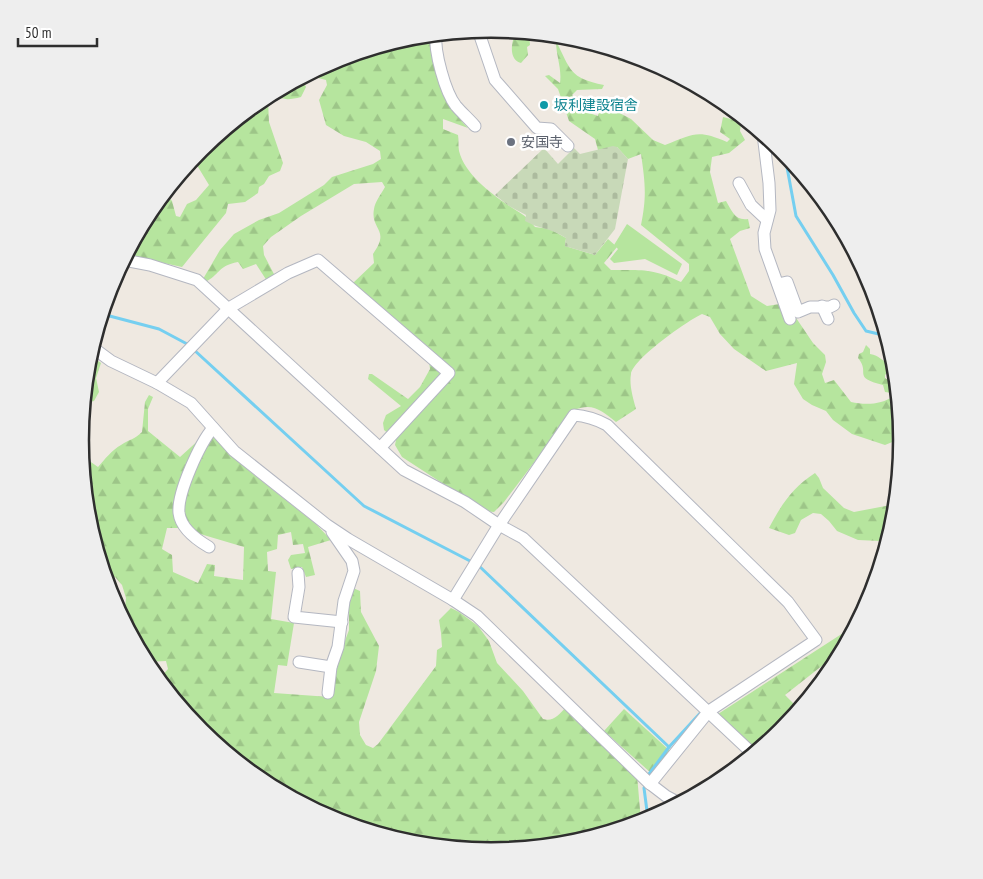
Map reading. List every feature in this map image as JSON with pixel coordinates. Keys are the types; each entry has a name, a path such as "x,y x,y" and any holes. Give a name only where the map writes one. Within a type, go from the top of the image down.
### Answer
{"street":[{"path":"481,38 496,80 537,128 551,129 568,146"},
{"path":"436,41 438,64 446,86 455,104 475,126"},
{"path":"764,144 770,210 764,233 765,249 790,319"},
{"path":"738,188 751,205 767,220"},
{"path":"157,383 229,308 288,273 318,260 449,373 380,448"},
{"path":"131,261 150,265 197,280 404,470 465,502 499,525 523,538 748,749"},
{"path":"778,284 787,282 798,312 810,307 830,307 834,305"},
{"path":"822,306 828,319"},
{"path":"99,354 157,383 191,403 234,451 327,525 454,600 477,616 648,781 671,799"},
{"path":"454,600 499,525 574,415 591,417 607,425 788,602 816,640 709,711 648,781"},
{"path":"209,547 198,541 185,528 179,515 180,501 191,468 206,436 213,428"},
{"path":"327,525 352,560 354,571 344,601 338,647 331,667 328,693"},
{"path":"298,573 299,588 294,616 342,622"},
{"path":"299,662 331,667"}],"green space":[{"path":"514,38 530,39 530,45 527,47 528,55 521,63 514,58 512,47"},
{"path":"430,42 433,62 440,85 451,107 468,128 443,119 443,129 458,135 459,151 462,159 479,182 525,217 535,227 550,229 566,238 565,246 595,255 608,239 617,247 604,263 611,270 654,272 681,282 689,271 689,264 641,225 645,189 641,154 628,159 617,147 598,150 595,139 569,121 558,89 545,76 549,75 560,83 556,43 572,71 577,76 604,85 602,89 577,90 572,95 589,113 598,116 600,105 606,106 631,119 653,140 665,145 696,134 709,135 727,142 730,139 720,132 723,117 735,120 741,125 740,131 745,140 729,153 712,157 710,172 718,203 726,201 737,217 748,219 750,228 740,231 730,239 751,296 767,306 786,303 813,343 825,355 826,362 822,374 825,383 834,380 851,402 873,404 891,398 894,441 885,445 852,434 833,420 826,411 803,399 794,384 797,363 766,371 734,349 720,334 710,317 702,314 650,350 634,367 631,374 631,383 636,409 616,422 602,411 592,407 574,410 504,502 494,512 485,511 402,457 395,445 396,440 384,430 383,423 386,415 401,406 368,379 369,374 372,374 408,399 420,387 430,369 427,346 353,283 374,263 373,254 378,246 380,234 375,221 374,209 385,187 382,182 354,184 301,216 271,237 263,246 264,255 275,276 267,281 256,264 243,269 238,262 222,268 205,282 203,279 220,250 234,234 259,220 279,213 324,185 332,177 373,164 381,159 380,151 366,142 344,136 326,125 319,100 327,85 326,80 317,78 338,68 387,51"},
{"path":"304,84 306,87 301,97 286,99 280,97"},
{"path":"268,105 269,122 283,163 280,171 269,176 264,184 259,187 258,193 245,202 228,204 226,213 182,267 134,256 143,238 170,199 176,216 180,217 187,204 196,200 209,185 198,165 226,137"},
{"path":"613,146 617,147 628,159 615,229 595,255 565,246 566,238 525,221 526,215 509,206 495,195 544,148 558,164 574,148 580,154"},
{"path":"627,224 682,264 677,275 645,259 614,263 610,259 618,249 614,245"},
{"path":"866,345 870,349 870,354 886,362 888,372 885,378 889,381 891,393 885,392 883,385 867,380 864,377 863,367 858,358"},
{"path":"97,360 101,363 96,378 99,392 94,401 91,402"},
{"path":"149,395 153,397 148,409 148,431 180,457 202,437 213,437 248,470 316,524 331,540 308,547 315,575 306,577 302,567 291,569 288,560 291,555 305,553 303,544 293,545 291,532 278,535 277,549 267,552 268,571 276,572 271,619 294,623 287,666 278,665 274,693 330,697 337,662 349,630 349,598 353,588 360,591 361,612 379,646 376,671 359,722 360,735 366,745 373,748 378,744 436,666 437,650 442,647 439,620 451,608 478,626 489,641 497,663 523,691 543,719 553,719 565,708 637,775 640,813 596,828 570,834 518,841 465,841 413,834 362,820 314,800 268,774 226,742 189,705 165,673 168,669 166,661 156,662 125,605 126,598 122,585 114,577 103,544 97,518 90,461 98,467 115,449 142,432 145,402","holes":["167,528 180,528 244,547 243,580 214,576 215,565 207,564 198,583 173,572 172,555 162,549"]},
{"path":"815,473 823,488 844,508 854,512 888,506 881,541 858,540 837,531 821,514 813,513 801,520 795,533 789,535 769,528 788,497 807,478"},
{"path":"844,632 826,662 785,695 794,705 752,746 718,714"},
{"path":"624,709 670,751 651,773 604,731"}],"waterway":[{"path":"787,166 796,216 866,331 880,334"},
{"path":"109,316 159,329 189,345"},
{"path":"193,349 364,506 472,562"},
{"path":"478,565 669,747"},
{"path":"648,779 649,774 669,747 703,710"},
{"path":"646,784 644,788 647,810"}],"place":[{"name":"坂利建設宿舎","path":"544,105"},
{"name":"安国寺","path":"511,142"}]}
